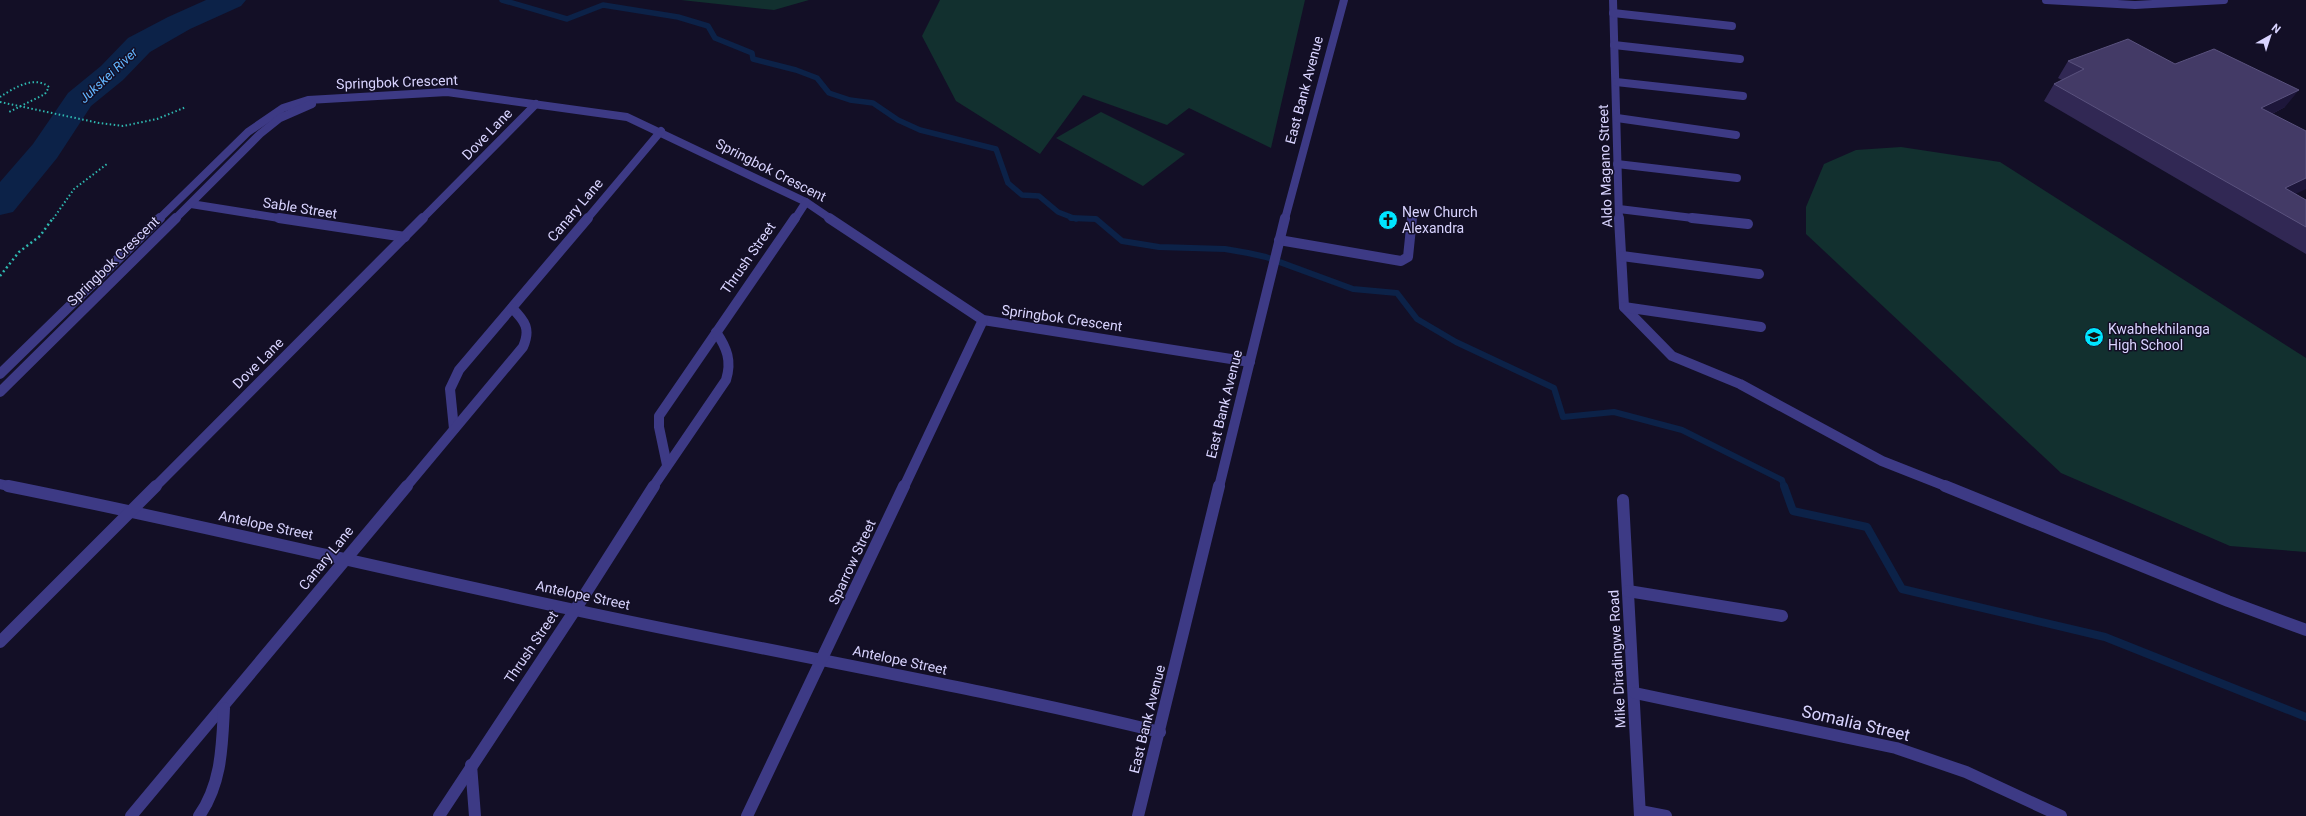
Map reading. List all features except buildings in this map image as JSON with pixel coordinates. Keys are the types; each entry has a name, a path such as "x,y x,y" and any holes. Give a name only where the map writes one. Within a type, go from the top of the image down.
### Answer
{"street":[{"name":"East Bank Avenue","path":"1138,816 1160,732 1250,362 1269,276 1344,0"},
{"name":"Aldo Magano Street","path":"1613,0 1617,164 1624,307"},
{"path":"2046,0 2147,7 2183,2 2224,0"},
{"path":"1613,13 1732,26"},
{"path":"1614,45 1740,60"},
{"path":"1616,82 1743,96"},
{"name":"Springbok Crescent","path":"0,374 261,121 289,104 308,100 447,92 627,117 661,131 806,202 983,320 1250,362"},
{"name":"Springbok Crescent","path":"0,392 273,124 288,114 325,99"},
{"name":"Dove Lane","path":"0,642 536,104"},
{"path":"1616,118 1736,135"},
{"name":"Canary Lane","path":"454,429 450,389 452,380 470,356 661,131"},
{"path":"1617,164 1737,178"},
{"name":"Thrush Street","path":"667,465 659,427 659,416 806,202"},
{"name":"Sable Street","path":"191,204 405,237"},
{"path":"1619,209 1748,224"},
{"path":"1278,245 1401,261 1408,257 1413,213"},
{"path":"1622,256 1759,274"},
{"path":"1624,307 1672,356 1740,384 1882,461 2025,517 2228,601 2306,630"},
{"path":"1624,307 1761,326"},
{"name":"Canary Lane","path":"132,816 224,708 345,557 523,347 529,332 527,325 512,308"},
{"name":"Sparrow Street","path":"747,816 983,320"},
{"name":"Thrush Street","path":"438,816 471,764 575,610 667,465 726,380 730,369 730,358 727,348 716,332"},
{"name":"Antelope Street","path":"0,484 130,510 345,557 575,610 1073,711 1160,732"},
{"name":"Mike Diradingwe Road","path":"1623,500 1635,693 1640,814"},
{"path":"1628,591 1782,616"},
{"name":"Somalia Street","path":"1635,693 1896,748 1966,772 2060,816"},
{"path":"199,816 212,797 218,782 224,708"},
{"path":"471,764 475,816"},
{"path":"1640,814 1666,816"}],"path":[{"path":"0,97 26,84 42,83 48,87 46,94 8,112"},
{"path":"0,102 99,123 123,126 157,119 186,107"},
{"path":"0,276 19,252 40,236 74,189 107,164"}],"green space":[{"path":"681,0 809,0 774,10"},
{"path":"940,0 1305,0 1271,148 1189,108 1167,125 1083,95 1040,154 956,101 922,36"},
{"path":"1101,112 1185,154 1143,186 1056,138"},
{"path":"1901,147 2000,162 2306,358 2306,552 2230,546 2061,473 1806,234 1806,207 1824,164 1856,150"}],"waterway":[{"name":"Jukskei River","path":"0,204 45,151 79,100 112,73 139,45 179,23 231,0"},
{"path":"502,0 567,19 603,5 678,17 708,26 715,38 752,53 753,59 796,70 817,78 829,93 850,100 873,103 898,120 920,130 996,149 1008,183 1022,195 1039,196 1058,212 1074,218"},
{"path":"1074,218 1096,219 1122,241 1159,247 1225,249 1248,253 1266,257 1353,289 1397,293 1417,319 1456,342 1554,388 1563,417 1614,412 1682,430 1782,480 1784,487"},
{"path":"1784,486 1793,511 1867,527 1902,589 2105,637 2306,717"}],"place":[{"name":"New Church Alexandra","path":"1388,220"},
{"name":"Kwabhekhilanga High School","path":"2094,337"}]}
